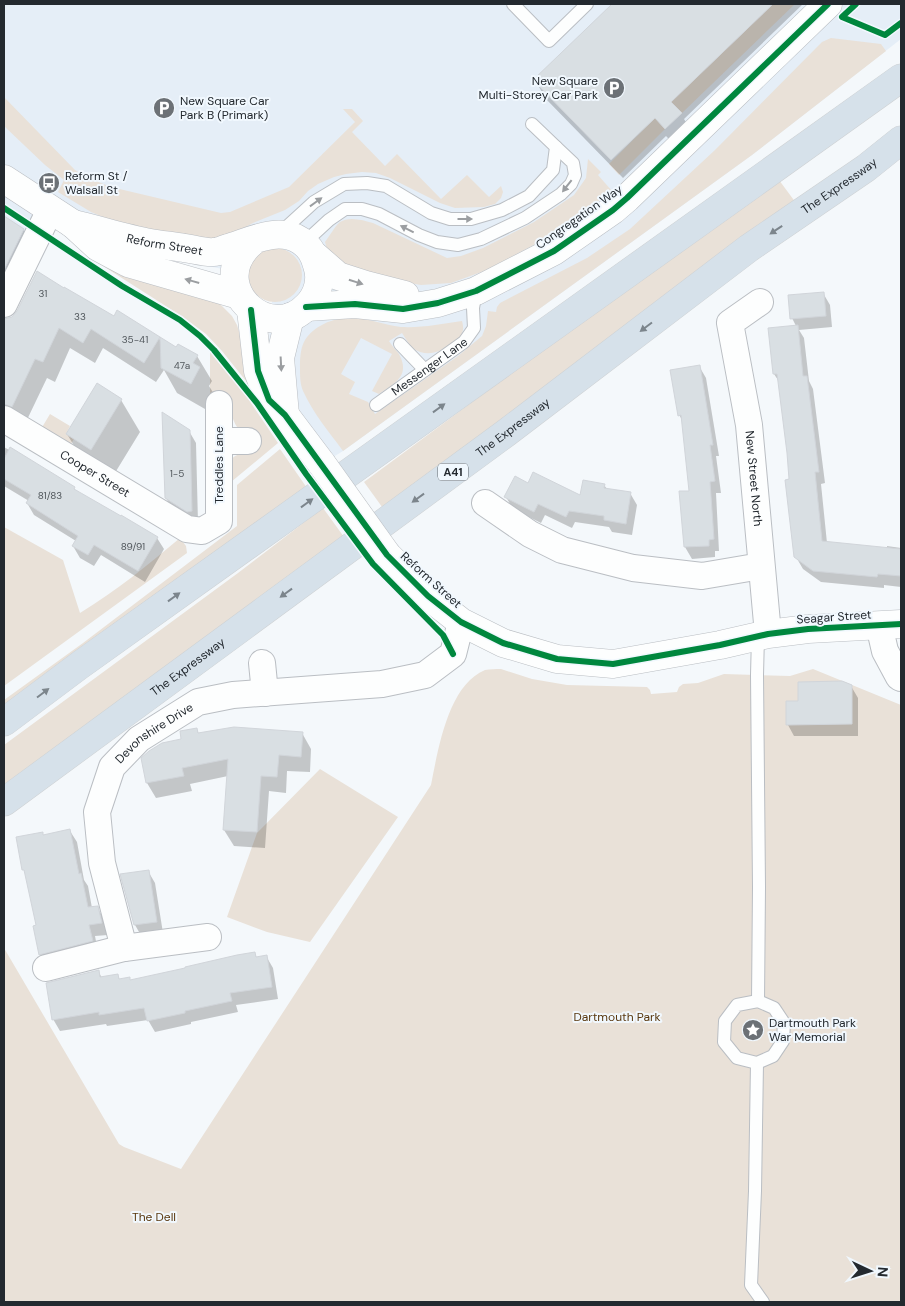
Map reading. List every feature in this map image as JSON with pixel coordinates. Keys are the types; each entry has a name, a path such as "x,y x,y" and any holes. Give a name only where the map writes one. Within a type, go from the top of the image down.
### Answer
{"highway":[{"path":"859,108 901,71"},
{"path":"4,722 80,665 901,78"},
{"name":"The Expressway","path":"4,802 506,433 749,248 866,168 901,140"},
{"name":"A41","path":"866,168 901,146"}],"street":[{"name":"Congregation Way","path":"298,312 355,304 403,308 438,303 476,291 554,252 613,210 644,182 828,4"},
{"name":"Reform Street","path":"4,179 73,224 98,247 128,262 245,302 260,315 270,318 280,319 298,312"},
{"path":"4,304 50,210"},
{"name":"Reform Street","path":"73,224 150,243 214,252 268,236"},
{"path":"268,236 289,235 299,239 338,276 438,303"},
{"name":"Reform Street","path":"268,236 245,248 235,270 235,282 245,302 258,371 269,400 286,415 387,555 428,596 461,622 503,643 556,659 613,664 720,645 763,635"},
{"path":"286,415 280,358 298,312 314,298 318,287 320,272 310,250"},
{"name":"New Street North","path":"760,302 722,329 749,425 761,566 763,635"},
{"name":"Treddles Lane","path":"186,530 202,531 219,521 219,404"},
{"name":"Cooper Street","path":"4,419 186,530"},
{"path":"220,441 248,441"},
{"path":"484,502 530,534 562,550 633,568 702,576 761,566"},
{"name":"Devonshire Drive","path":"124,948 102,863 97,812 112,767 139,739 198,702 233,695 382,684 425,675 452,654 461,622"},
{"path":"890,624 884,651 901,678"},
{"name":"Seagar Street","path":"763,635 808,629 890,624"},
{"path":"262,663 264,693"},
{"path":"46,968 124,948 208,937"}],"lane":[{"path":"513,4 548,41 587,4"},
{"path":"310,250 329,220 345,209 362,209 379,214 419,235 437,242 458,244 481,239 525,218 561,194 571,184 575,175 573,163 532,124"},
{"path":"268,236 314,202 344,184 367,182 386,186 431,213 450,218 472,219 502,210 529,196 553,170 556,147"},
{"name":"Messenger Lane","path":"376,404 464,342 474,328 473,308 476,291"},
{"path":"400,344 425,370"},
{"path":"758,1001 760,888 757,675 763,635"},
{"path":"758,1001 774,1008 784,1023 783,1041 773,1056 757,1063 737,1058 724,1042 724,1021 738,1005 758,1001"},
{"path":"757,1063 751,1285 763,1302"}],"shaded area":[{"path":"4,4 901,4 901,39 752,155 343,451 322,464 268,352 274,276 247,274 135,251 50,210 4,283"}],"green space":[{"path":"773,4 795,4 682,113 671,102"},
{"path":"831,38 881,44 886,51 752,155 343,451 316,415 301,386 301,352 304,342 311,332 327,322 345,318 360,318 401,327 462,321 463,330 460,337 445,348 435,352 419,352 409,344 402,333 389,341 399,354 403,368 402,374 395,383 379,394 372,391 392,354 361,338 341,374 355,382 349,394 368,402 375,414 458,356 482,336 486,326 488,311 496,312 500,303 587,258 630,229 715,150 822,42"},
{"path":"4,97 75,170 86,177 111,187 221,213 230,212 289,187 355,122 343,109 352,109 363,121 352,132 385,166 397,154 441,199 467,175 489,197 501,186 503,192 501,198 495,204 484,207 455,208 440,203 390,178 376,173 362,172 334,177 318,184 299,201 285,210 213,242 129,228 91,212 58,192 64,180 45,165 4,126"},
{"path":"655,118 665,129 619,175 609,164"},
{"path":"588,159 601,172 598,175 612,191 556,233 487,270 451,283 421,285 397,281 330,260 325,242 340,222 348,219 373,223 447,258 461,256 483,248 534,222 574,195 586,178"},
{"path":"779,180 796,203 385,511 364,482 559,338"},
{"path":"270,248 280,248 290,252 298,260 302,275 298,290 290,298 280,302 270,302 260,298 252,290 248,280 248,270 252,260 260,252"},
{"path":"92,259 217,301 232,316 237,325 242,349 258,396 206,334 183,317"},
{"path":"210,352 249,400 278,443 231,482 230,468 232,459 238,455 253,453 254,432 241,432 235,424 232,416 231,397 210,397"},
{"path":"50,414 70,426 66,434 74,439 71,444 41,429"},
{"path":"280,449 307,488 4,711 4,700 83,643 237,526 237,485"},
{"path":"323,508 344,537 4,787 4,745"},
{"path":"4,527 63,560 80,613 132,577 180,538 186,546 187,553 4,686"},
{"name":"Dartmouth Park","path":"501,669 532,679 567,685 647,687 651,694 677,692 683,684 698,683 724,674 790,676 813,669 901,705 901,1302 4,1302 4,948 119,1144 181,1169 431,785 441,737 462,689 472,678 485,670"},
{"path":"320,769 398,817 310,942 267,932 227,917 257,833"}],"building":[{"name":"New Square Multi-Storey Car Park","path":"612,4 773,4 671,102 682,113 665,129 655,118 611,160 533,80"},
{"path":"4,216 24,229 4,270"},
{"path":"37,271 114,316 117,310 160,337 144,363 91,329 83,343 59,328 43,362 35,359 12,407 4,404 4,319 12,317 17,311"},
{"path":"824,292 826,316 790,319 788,295"},
{"path":"798,325 803,376 807,376 819,472 815,472 822,541 901,549 901,576 878,574 877,577 813,571 794,557 785,480 789,479 787,453 777,374 773,374 768,328"},
{"path":"160,337 176,347 178,344 198,355 193,363 200,367 191,384 161,368"},
{"path":"700,365 713,445 710,445 715,481 710,482 714,539 709,540 709,546 684,547 679,491 689,491 681,415 678,416 670,370"},
{"path":"97,383 122,399 91,450 66,434"},
{"path":"162,412 190,430 192,511 187,512 165,498"},
{"path":"10,447 75,487 74,489 158,537 138,571 94,545 88,555 72,546 78,536 26,503 31,495 4,479 4,459"},
{"path":"533,472 580,495 583,480 605,484 604,488 631,492 626,524 604,520 604,516 569,511 566,517 538,504 534,512 504,497 515,476 528,483"},
{"path":"842,681 852,685 852,724 786,725 786,701 798,701 798,682"},
{"path":"234,727 303,732 301,757 279,755 277,777 261,776 257,832 223,830 228,759 182,768 184,776 146,783 141,758 162,743 181,739 180,731 197,728 198,733"},
{"path":"70,829 88,907 98,906 102,923 89,925 93,941 39,955 33,926 36,925 16,837 43,832 43,835"},
{"path":"149,870 157,922 134,925 120,874"},
{"path":"255,952 256,957 267,955 272,987 230,993 232,1001 147,1021 144,1008 99,1015 99,1012 52,1020 46,983 99,970 100,977 118,974 119,979 130,977 130,980"}],"cycle path":[{"path":"306,307 355,304 403,309 438,303 476,291 554,251 627,198 828,4"},
{"path":"856,4 842,17 885,35 901,23"},
{"path":"4,208 122,286 180,320 200,336 214,350 257,403 306,474 373,564 443,635 453,654"},
{"path":"251,310 258,371 269,400 285,415 387,555 428,596 461,622 503,643 557,659 613,664 720,645 768,634 808,629 901,624"}],"place":[{"name":"New Square Multi-Storey Car Park","path":"614,88"},
{"name":"New Square Car Park B (Primark)","path":"164,108"},
{"name":"Reform St / Walsall St","path":"49,183"},
{"name":"Dartmouth Park War Memorial","path":"753,1030"}],"park label":[{"name":"The Dell","path":"154,1217"}]}
